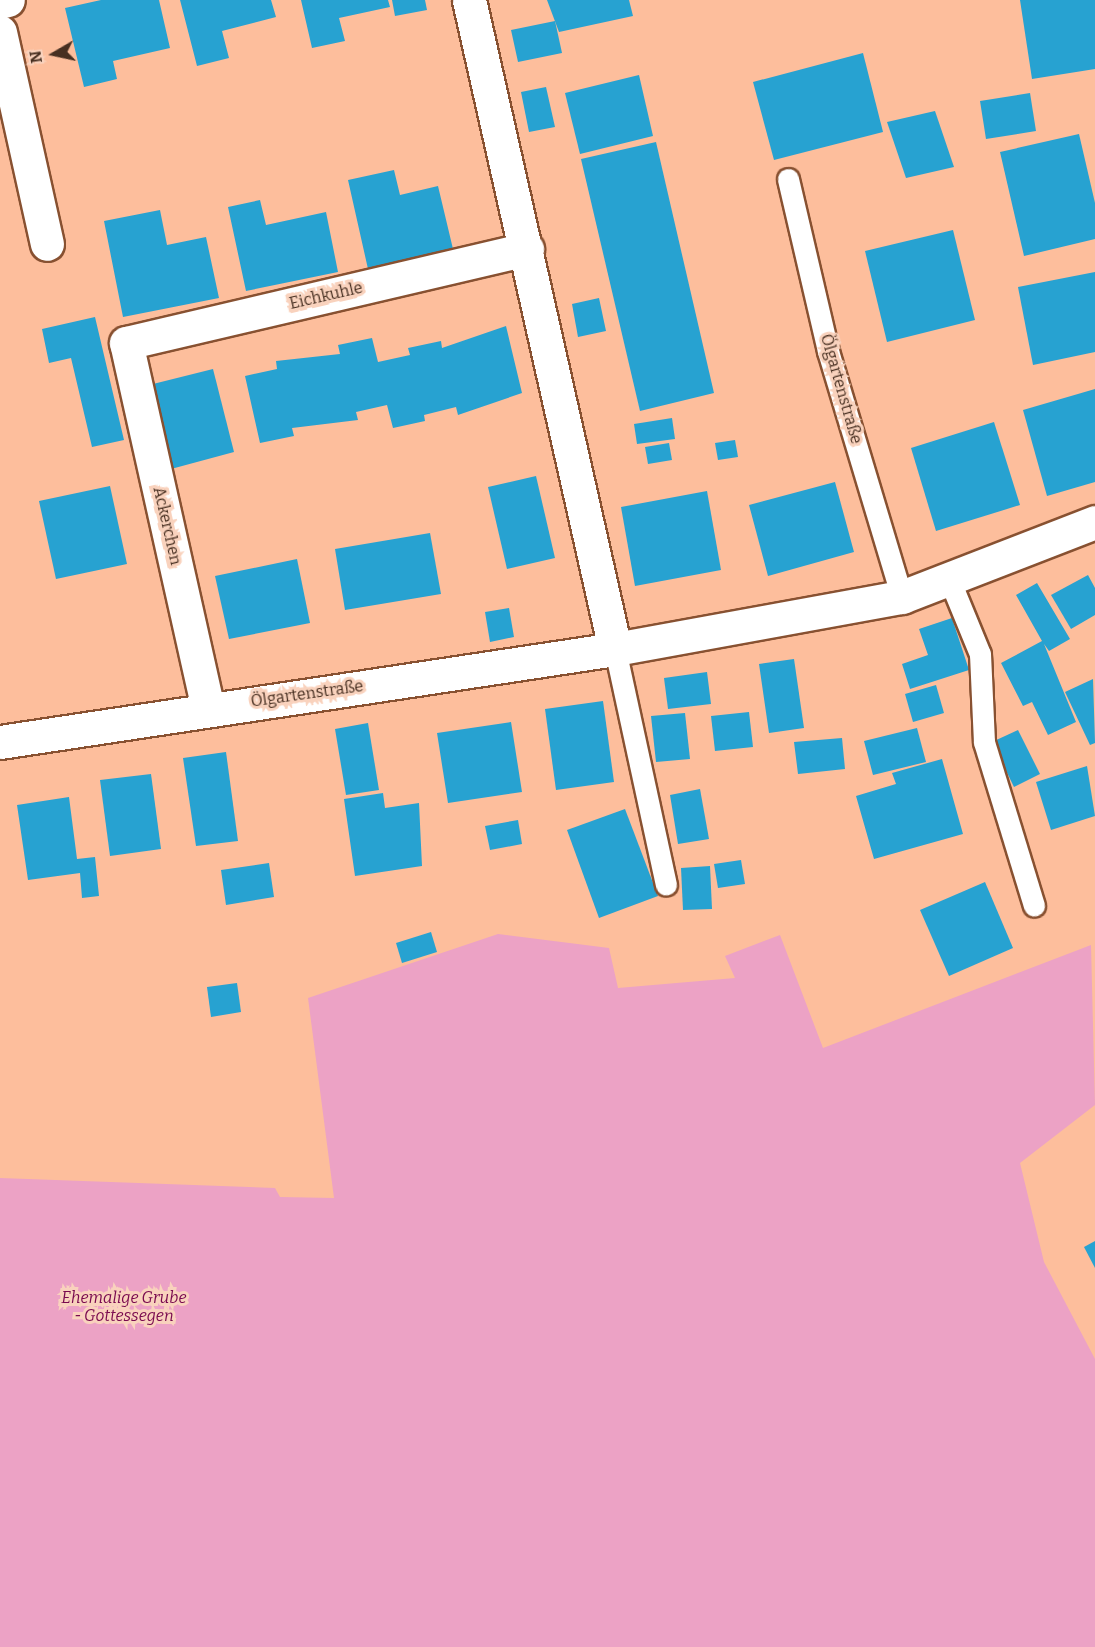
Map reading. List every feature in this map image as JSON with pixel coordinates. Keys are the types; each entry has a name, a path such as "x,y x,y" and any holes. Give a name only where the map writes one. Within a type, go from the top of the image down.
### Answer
{"street":[{"path":"0,2 8,0"},
{"path":"469,0 527,249 615,649"},
{"path":"0,32 48,244"},
{"name":"Eichkuhle","path":"126,343 527,249"},
{"name":"Ackerchen","path":"126,343 208,709"},
{"name":"Ölgartenstraße","path":"0,742 615,649 902,597 950,581 1095,522"}],"lane":[{"name":"Ölgartenstraße","path":"788,179 828,351 902,597"},
{"path":"950,581 980,654 984,742 1034,906"},
{"path":"615,649 666,885"}],"green space":[{"name":"Ehemalige Grube - Gottessegen","path":"498,934 609,948 618,988 735,978 725,956 780,935 823,1048 1091,945 1095,1105 1020,1163 1044,1262 1095,1359 1095,1647 0,1647 0,1178 275,1188 280,1197 334,1198 308,998"}],"building":[{"path":"101,0 159,0 170,48 113,61 117,79 84,87 65,8"},
{"path":"180,0 271,0 276,17 222,31 229,58 197,66"},
{"path":"301,0 388,0 390,7 339,18 345,41 312,48"},
{"path":"392,0 425,0 427,10 395,16"},
{"path":"547,0 629,0 633,16 559,32"},
{"path":"1020,0 1095,0 1095,69 1032,79"},
{"path":"555,21 562,53 518,62 511,30"},
{"path":"863,53 883,132 774,160 753,82"},
{"path":"639,75 653,136 580,154 565,93"},
{"path":"546,87 555,127 529,132 521,92"},
{"path":"1030,93 1036,131 986,139 980,101"},
{"path":"935,111 954,167 906,178 887,122"},
{"path":"1079,134 1095,203 1095,239 1024,256 1000,152"},
{"path":"656,142 714,393 640,411 581,159"},
{"path":"394,170 400,195 438,186 453,249 368,269 348,180"},
{"path":"260,200 266,225 326,212 338,272 246,291 228,207"},
{"path":"160,210 167,245 206,237 219,298 123,317 104,221"},
{"path":"953,230 975,320 887,342 865,251"},
{"path":"1095,272 1095,352 1033,365 1018,287"},
{"path":"599,298 606,331 578,337 572,304"},
{"path":"95,317 124,440 92,447 71,358 49,363 42,329"},
{"path":"506,326 522,393 458,415 456,407 424,415 425,421 393,428 387,405 356,412 358,420 292,428 294,436 260,443 245,376 277,369 276,361 340,354 338,345 372,338 378,362 410,355 408,348 441,341 442,348"},
{"path":"213,369 234,452 171,469 149,385"},
{"path":"1095,389 1095,482 1047,496 1023,410"},
{"path":"672,418 675,439 637,444 634,424"},
{"path":"994,422 1020,505 936,531 911,448"},
{"path":"735,440 738,457 718,460 715,443"},
{"path":"669,443 672,460 648,464 645,447"},
{"path":"536,476 555,558 507,569 488,487"},
{"path":"835,482 854,552 768,576 749,505"},
{"path":"110,486 127,564 56,579 39,501"},
{"path":"707,491 721,570 635,586 621,507"},
{"path":"430,533 441,594 345,610 335,549"},
{"path":"297,559 310,623 229,639 215,576"},
{"path":"1088,575 1095,588 1095,615 1071,629 1051,595"},
{"path":"1037,583 1070,639 1049,651 1044,644 1076,722 1048,735 1032,702 1023,706 1001,663 1042,641 1016,595"},
{"path":"509,608 514,637 490,642 485,612"},
{"path":"952,618 969,670 910,689 902,664 928,655 919,629"},
{"path":"794,659 804,728 769,733 759,664"},
{"path":"707,672 711,704 668,709 664,678"},
{"path":"1093,679 1095,743 1090,745 1065,692"},
{"path":"936,685 944,713 913,722 905,694"},
{"path":"603,701 614,782 556,790 545,709"},
{"path":"749,712 753,747 715,751 711,716"},
{"path":"685,713 690,759 656,762 651,716"},
{"path":"511,722 522,792 448,803 437,733"},
{"path":"368,723 379,790 346,795 335,729"},
{"path":"917,728 926,762 873,775 864,741"},
{"path":"1018,730 1040,774 1014,787 992,742"},
{"path":"842,738 845,769 798,774 794,742"},
{"path":"226,752 238,841 196,846 183,758"},
{"path":"942,759 963,834 874,859 856,796 896,784 892,773"},
{"path":"1087,766 1095,816 1051,830 1036,782"},
{"path":"151,774 161,849 110,856 100,780"},
{"path":"700,789 709,839 678,844 670,795"},
{"path":"383,793 385,808 419,803 422,866 355,876 344,799"},
{"path":"69,797 77,859 95,857 99,896 82,898 80,873 28,880 17,805"},
{"path":"625,809 658,896 599,918 567,830"},
{"path":"518,820 522,844 490,850 485,826"},
{"path":"741,860 745,884 718,888 714,864"},
{"path":"269,863 274,897 226,905 221,870"},
{"path":"710,866 712,909 683,910 681,868"},
{"path":"985,882 1013,948 949,976 920,910"},
{"path":"431,932 437,952 402,963 396,943"},
{"path":"237,983 241,1012 211,1017 207,987"},
{"path":"1095,1241 1095,1268 1084,1247"}]}
